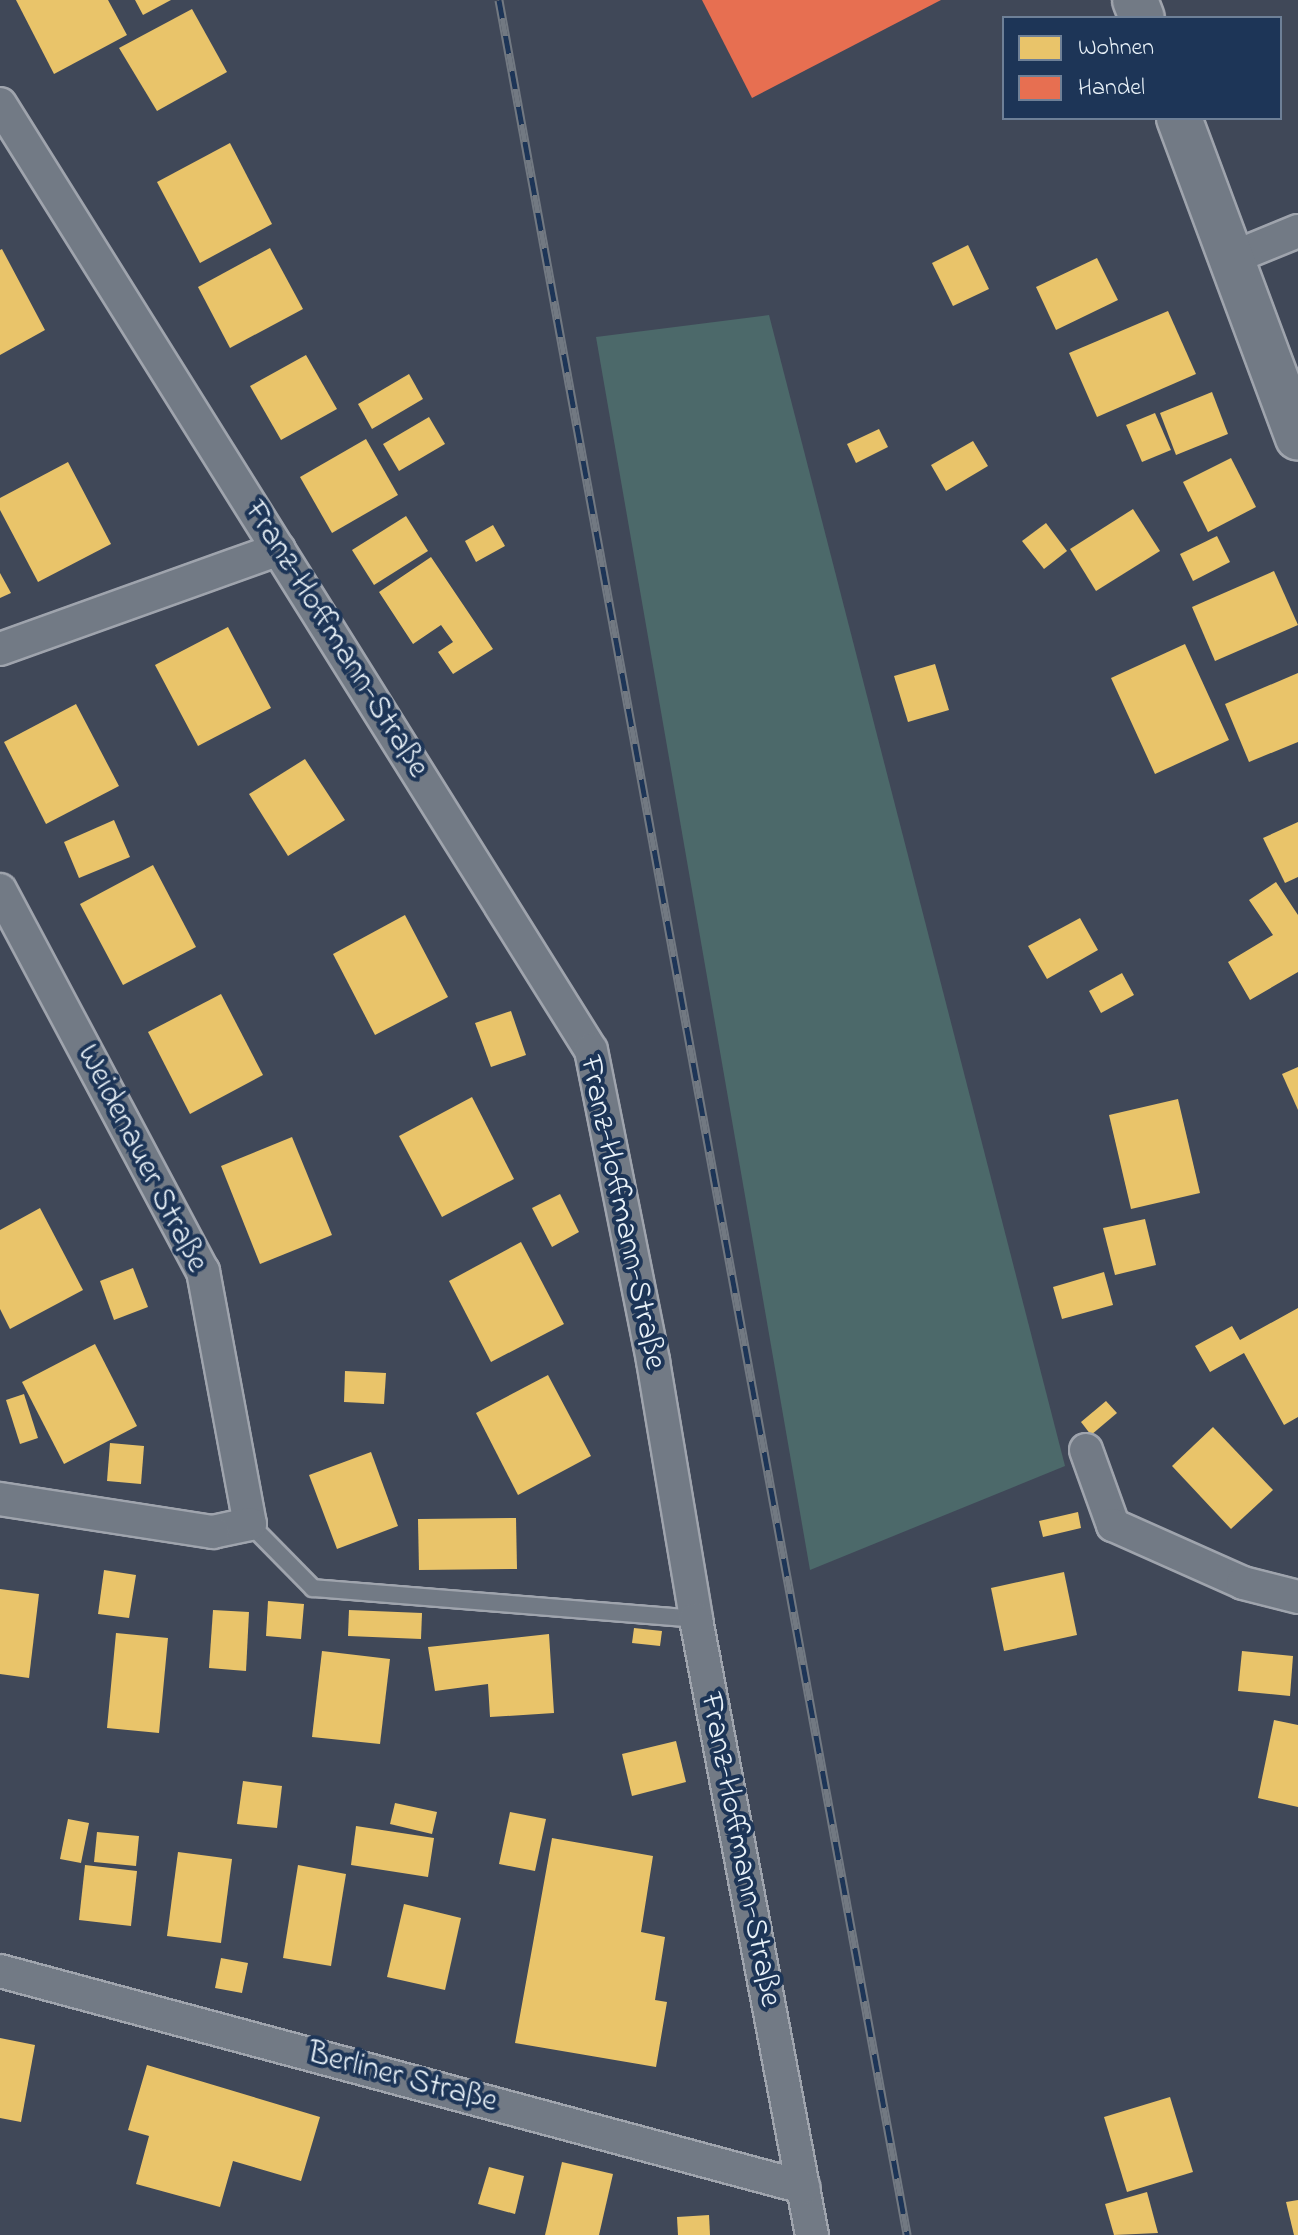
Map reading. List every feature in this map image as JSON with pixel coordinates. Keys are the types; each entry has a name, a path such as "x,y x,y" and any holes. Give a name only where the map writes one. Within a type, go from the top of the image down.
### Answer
{"main road":[{"path":"1180,120 1298,438"}],"street":[{"name":"Franz-Hoffmann-Straße","path":"0,104 13,150 279,549 591,1050 653,1361 696,1619 812,2235"},
{"path":"1232,258 1298,231"},
{"path":"0,649 279,549"},
{"name":"Weidenauer Straße","path":"0,890 203,1271 250,1524"},
{"path":"1086,1450 1113,1525 1243,1583 1298,1597"},
{"path":"0,1499 213,1532 250,1524"},
{"name":"Berliner Straße","path":"0,1971 803,2187"}],"lane":[{"path":"250,1524 313,1588 696,1619"}],"green space":[{"path":"769,315 1065,1466 810,1570 596,337"}],"building: Wohnen":[{"path":"16,0 108,0 127,35 54,74"},
{"path":"135,0 171,0 143,15"},
{"path":"192,9 227,72 157,111 119,48"},
{"path":"230,143 272,224 200,263 157,182"},
{"path":"968,245 989,289 953,306 932,263"},
{"path":"270,248 303,309 230,348 198,287"},
{"path":"0,250 45,330 0,355"},
{"path":"1097,258 1118,300 1056,330 1036,287"},
{"path":"1168,311 1196,374 1097,417 1069,353"},
{"path":"306,355 337,409 281,440 250,386"},
{"path":"409,374 423,399 372,429 358,404"},
{"path":"1212,392 1228,434 1176,455 1160,413"},
{"path":"1155,413 1171,450 1142,462 1126,425"},
{"path":"429,417 445,444 399,471 383,444"},
{"path":"879,429 888,447 856,463 847,444"},
{"path":"366,439 398,495 332,533 300,477"},
{"path":"973,441 988,466 946,491 931,465"},
{"path":"1231,458 1256,507 1208,532 1183,482"},
{"path":"68,462 111,544 38,582 0,510 0,498"},
{"path":"1133,509 1160,551 1096,591 1070,549"},
{"path":"406,516 428,551 374,585 352,550"},
{"path":"1046,523 1067,551 1044,569 1022,541"},
{"path":"493,525 505,546 476,562 465,541"},
{"path":"1217,536 1230,562 1193,581 1180,554"},
{"path":"431,557 493,649 453,674 438,652 453,642 441,625 413,644 379,592"},
{"path":"1274,571 1298,625 1215,661 1192,607"},
{"path":"0,573 11,593 0,598"},
{"path":"228,627 271,708 198,746 155,665"},
{"path":"1185,644 1229,740 1155,774 1111,678"},
{"path":"935,664 949,710 908,722 894,676"},
{"path":"1298,673 1298,742 1249,762 1225,704"},
{"path":"76,704 119,786 46,824 4,742"},
{"path":"305,759 345,820 288,856 249,794"},
{"path":"114,820 130,857 79,878 64,842"},
{"path":"1298,822 1298,877 1285,883 1263,838"},
{"path":"153,865 196,947 123,985 80,904"},
{"path":"1276,882 1298,915 1298,972 1250,1000 1228,962 1273,935 1249,900"},
{"path":"405,915 448,997 375,1035 333,954"},
{"path":"1080,918 1098,950 1047,979 1028,946"},
{"path":"1122,973 1134,995 1101,1013 1089,991"},
{"path":"221,994 263,1075 190,1114 148,1032"},
{"path":"511,1011 526,1055 491,1067 475,1023"},
{"path":"1298,1067 1298,1110 1282,1074"},
{"path":"472,1097 514,1179 442,1217 399,1136"},
{"path":"1178,1099 1200,1193 1131,1209 1109,1115"},
{"path":"292,1137 332,1235 260,1264 221,1166"},
{"path":"560,1194 579,1232 552,1247 532,1208"},
{"path":"40,1208 83,1290 10,1329 0,1309 0,1230"},
{"path":"1145,1219 1156,1265 1115,1275 1103,1228"},
{"path":"521,1242 564,1324 491,1362 449,1281"},
{"path":"133,1268 148,1307 114,1320 100,1281"},
{"path":"1104,1272 1113,1305 1062,1319 1053,1287"},
{"path":"1298,1308 1298,1417 1284,1425 1244,1353 1210,1372 1195,1346 1232,1326 1240,1340"},
{"path":"95,1344 137,1426 64,1464 22,1382"},
{"path":"345,1371 386,1373 384,1404 344,1402"},
{"path":"548,1375 591,1456 518,1495 476,1413"},
{"path":"24,1394 38,1438 20,1444 6,1400"},
{"path":"1106,1401 1117,1413 1091,1435 1081,1422"},
{"path":"1213,1427 1273,1490 1231,1529 1172,1466"},
{"path":"110,1443 144,1446 141,1484 107,1481"},
{"path":"371,1452 398,1526 337,1549 309,1475"},
{"path":"1078,1512 1081,1528 1043,1537 1039,1521"},
{"path":"516,1518 517,1569 419,1570 418,1519"},
{"path":"104,1570 136,1575 129,1618 98,1614"},
{"path":"1064,1572 1077,1635 1004,1651 991,1588"},
{"path":"0,1589 39,1594 29,1678 0,1674"},
{"path":"268,1601 304,1604 301,1639 266,1636"},
{"path":"213,1610 249,1612 246,1671 209,1668"},
{"path":"349,1610 422,1613 421,1639 348,1636"},
{"path":"634,1628 662,1631 660,1646 632,1643"},
{"path":"116,1633 168,1638 159,1733 107,1728"},
{"path":"549,1634 554,1713 490,1717 488,1684 435,1691 428,1647"},
{"path":"322,1651 390,1659 380,1744 312,1737"},
{"path":"1242,1651 1293,1656 1290,1696 1238,1691"},
{"path":"1274,1720 1298,1725 1298,1807 1258,1798"},
{"path":"676,1741 686,1782 632,1796 622,1754"},
{"path":"243,1781 282,1786 277,1828 237,1824"},
{"path":"395,1803 437,1812 432,1834 390,1824"},
{"path":"510,1812 546,1819 535,1871 499,1864"},
{"path":"68,1819 89,1823 81,1863 60,1859"},
{"path":"356,1826 434,1838 428,1877 351,1865"},
{"path":"97,1832 139,1836 136,1866 94,1862"},
{"path":"552,1838 653,1856 641,1932 665,1937 655,2000 667,2002 656,2067 515,2043"},
{"path":"178,1852 232,1859 221,1943 167,1936"},
{"path":"85,1865 137,1871 131,1926 79,1920"},
{"path":"298,1865 346,1874 331,1966 283,1958"},
{"path":"404,1904 461,1918 445,1990 387,1977"},
{"path":"221,1958 248,1963 242,1993 215,1988"},
{"path":"0,2038 35,2045 21,2122 0,2118"},
{"path":"147,2065 320,2117 301,2181 233,2161 220,2207 136,2184 149,2136 128,2130"},
{"path":"1170,2097 1193,2172 1127,2192 1104,2117"},
{"path":"562,2162 613,2174 599,2235 545,2235"},
{"path":"489,2167 524,2176 515,2214 478,2204"},
{"path":"1147,2192 1158,2233 1114,2235 1105,2204"},
{"path":"1298,2200 1298,2235 1294,2235 1286,2202"},
{"path":"709,2215 710,2235 678,2235 677,2217"}],"building: Handel":[{"path":"702,0 941,0 752,98"}],"railway":[{"path":"499,0 907,2235"}]}
